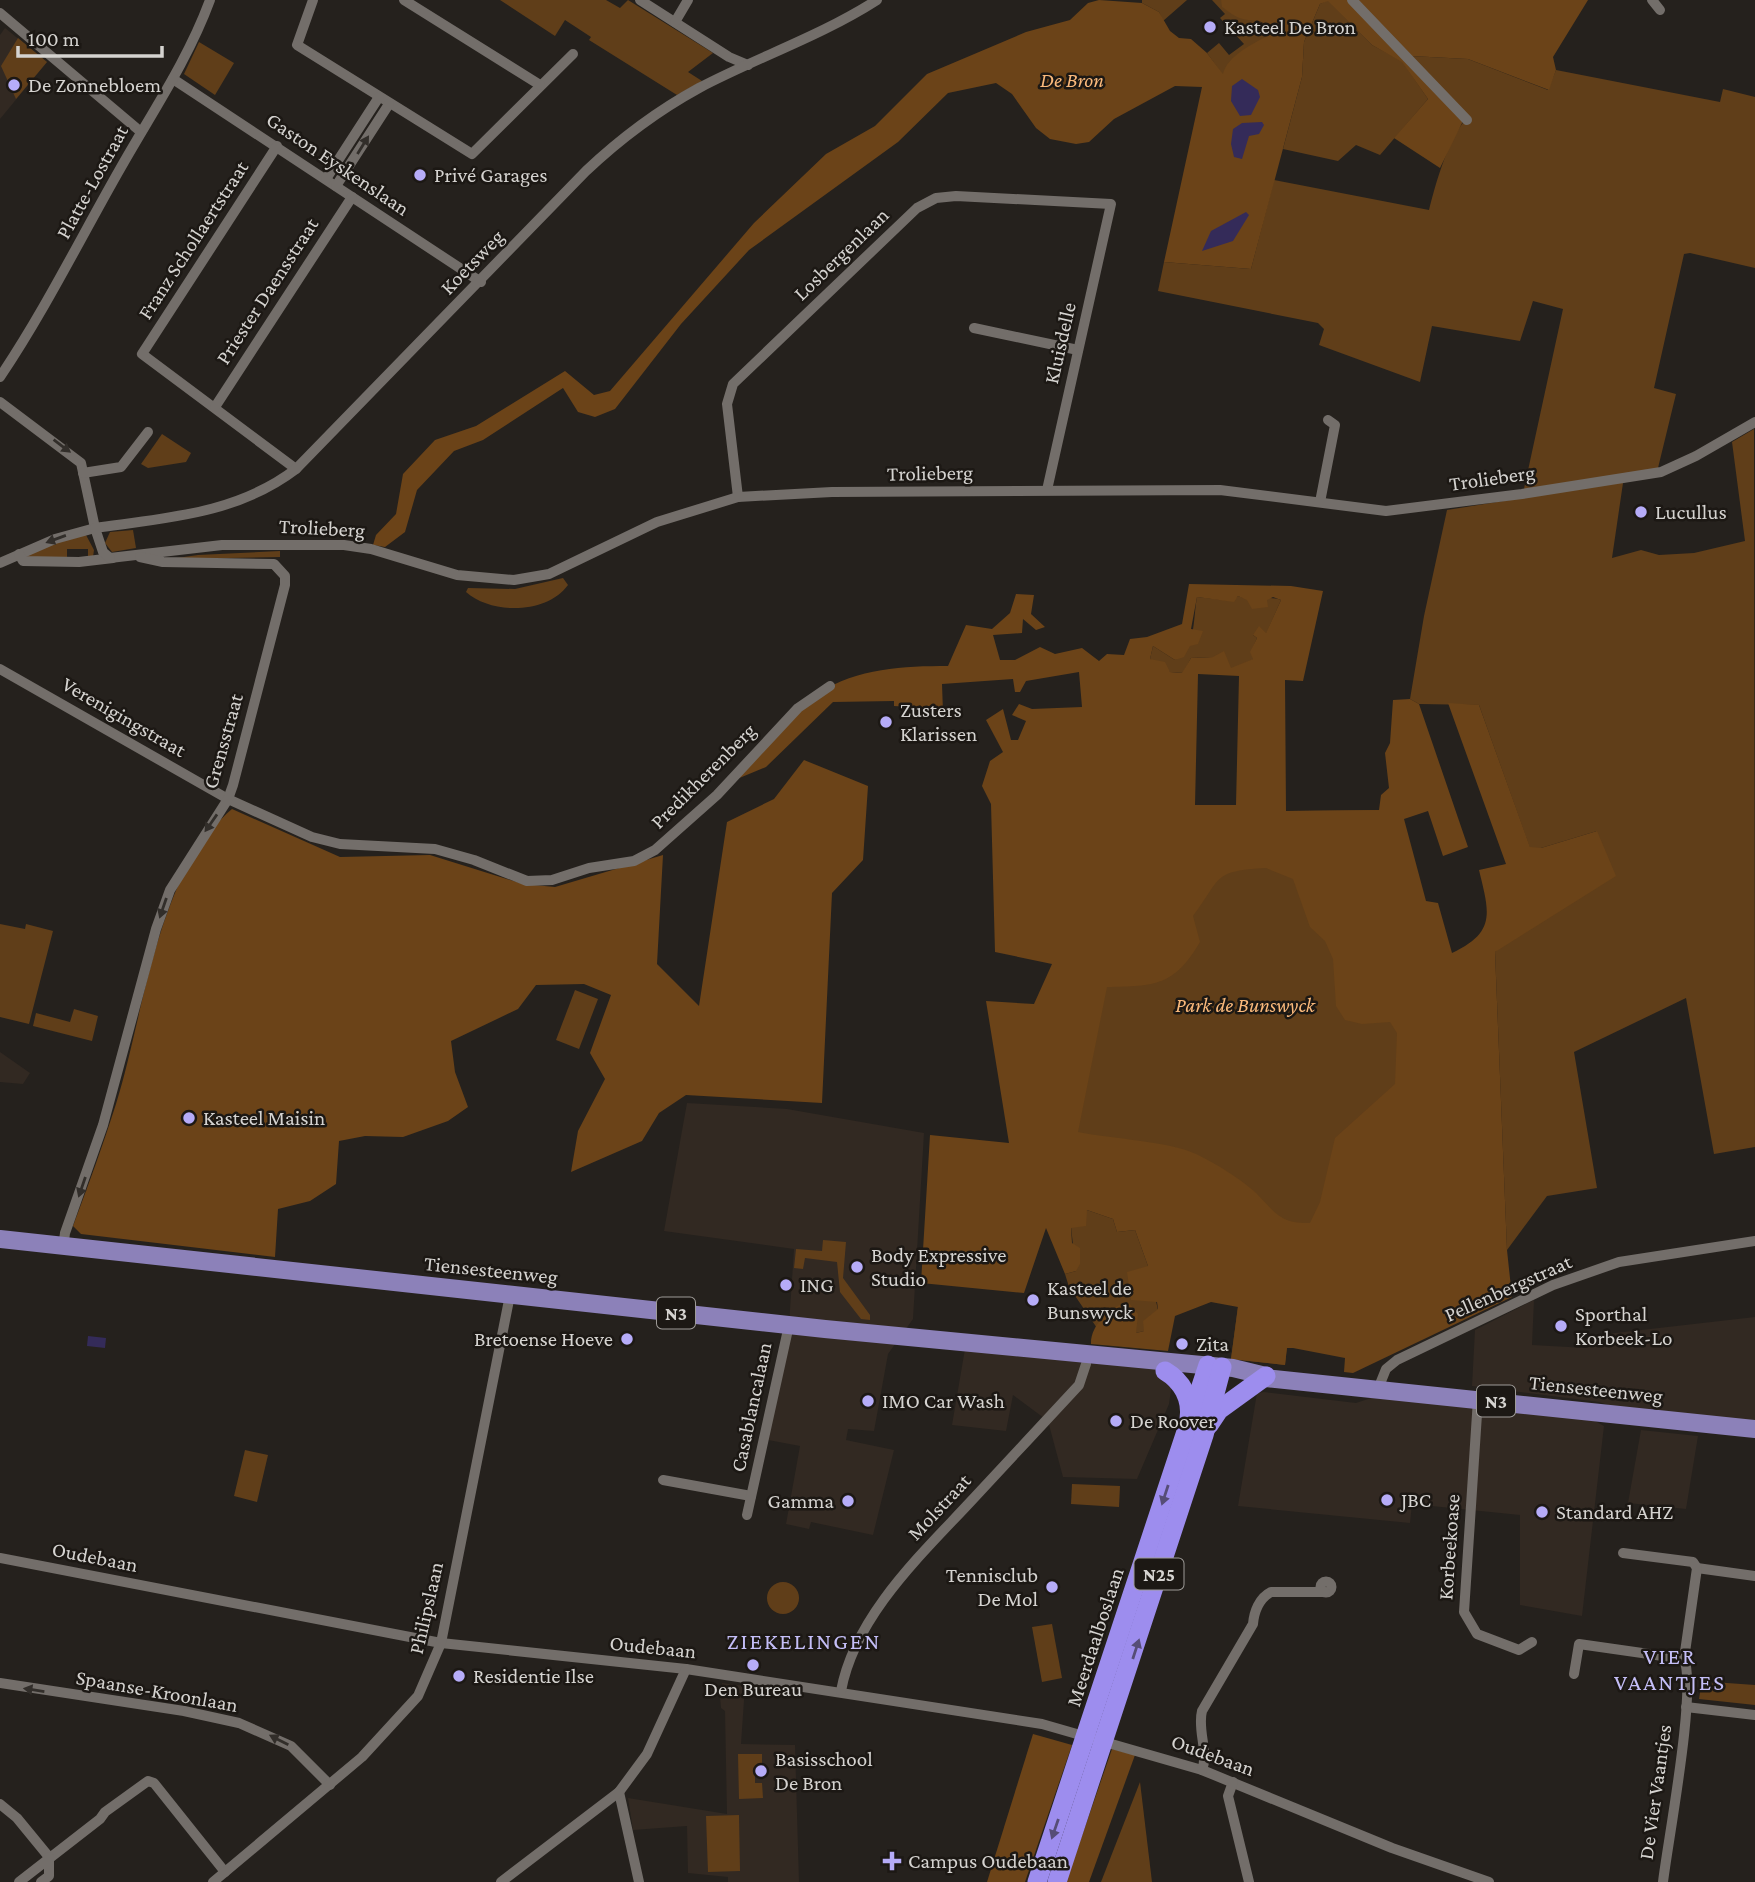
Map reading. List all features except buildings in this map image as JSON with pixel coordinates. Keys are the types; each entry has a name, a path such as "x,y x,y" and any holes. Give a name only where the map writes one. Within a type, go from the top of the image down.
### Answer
{"highway":[{"path":"1165,1371 1179,1382 1190,1405 1196,1433"},
{"name":"Meerdaalboslaan","path":"1057,1882 1092,1780 1105,1710 1214,1371"},
{"path":"1196,1433 1219,1410 1266,1376"},
{"name":"Meerdaalboslaan","path":"1037,1882 1073,1775 1105,1710"}],"main road":[{"name":"Tiensesteenweg","path":"0,1239 63,1248 1755,1429"},
{"name":"Tiensesteenweg","path":"978,1345 1024,1358 1165,1371 1214,1371"}],"street":[{"name":"Platte-Lostraat","path":"0,377 40,318 141,132 173,79 210,0"},
{"path":"313,0 297,45 472,154 573,54"},
{"path":"404,0 540,85"},
{"path":"640,0 729,57 748,65"},
{"path":"674,22 688,0"},
{"name":"Koetsweg","path":"0,563 55,539 95,528 227,507 263,492 296,468 481,282 586,171 634,129 697,89 828,28 877,0"},
{"path":"1352,0 1467,120"},
{"path":"1651,0 1660,10"},
{"path":"0,13 141,132"},
{"name":"Gaston Eyskenslaan","path":"173,79 481,282"},
{"path":"326,179 379,97"},
{"path":"336,186 389,104"},
{"name":"Franz Schollaertstraat","path":"215,407 142,354 276,146"},
{"name":"Losbergenlaan","path":"738,497 727,404 733,384 917,208 936,198 956,196 1111,204"},
{"name":"Priester Daensstraat","path":"215,407 352,197"},
{"name":"Kluisdelle","path":"1047,490 1111,204"},
{"path":"974,328 1078,350"},
{"path":"0,401 74,455 83,473 103,552 110,558"},
{"path":"215,407 296,468"},
{"path":"1320,502 1335,425 1328,420"},
{"name":"Trolieberg","path":"110,558 222,545 344,545 371,549 457,575 514,579 549,573 657,522 738,497 832,492 1220,490 1386,511 1647,475 1696,456 1755,422"},
{"path":"83,473 121,467 148,432"},
{"name":"Grensstraat","path":"19,554 23,561 79,562 149,557 163,562 267,563 274,564 285,576 228,799 170,890 156,929 103,1125 65,1233 63,1248"},
{"name":"Verenigingstraat","path":"0,669 228,799"},
{"name":"Predikherenberg","path":"228,799 312,837 340,844 435,849 474,860 527,881 552,880 589,869 634,861 655,850 717,795 798,708 830,685"},
{"name":"Pellenbergstraat","path":"1378,1389 1386,1368 1397,1360 1553,1284 1619,1262 1755,1241"},
{"name":"Philipslaan","path":"213,1882 362,1757 418,1696 441,1643 510,1295"},
{"name":"Casablancalaan","path":"747,1515 789,1325"},
{"name":"Molstraat","path":"841,1691 848,1660 882,1605 924,1552 1079,1385 1086,1364"},
{"name":"Korbeekoase","path":"1478,1399 1464,1612 1477,1634 1519,1650 1532,1642"},
{"name":"Casablancalaan","path":"663,1480 751,1496"},
{"path":"1623,1553 1693,1562 1697,1568 1755,1576"},
{"name":"Oudebaan","path":"0,1558 441,1643 686,1669 1042,1724 1202,1770 1424,1861 1489,1882"},
{"name":"De Vier Vaantjes","path":"1662,1882 1686,1707 1689,1670 1684,1659 1697,1568"},
{"path":"1202,1770 1205,1762 1200,1734 1202,1711 1253,1624 1254,1613 1265,1595 1271,1592 1320,1595 1325,1592"},
{"path":"1574,1674 1579,1644 1684,1659"},
{"path":"501,1882 619,1792 648,1754 686,1669"},
{"name":"Spaanse-Kroonlaan","path":"0,1683 184,1711 239,1723 291,1746 330,1785"},
{"name":"De Vier Vaantjes","path":"1686,1707 1755,1715"},
{"path":"19,1882 148,1781 155,1783 225,1872"},
{"path":"1233,1782 1228,1796 1249,1882"},
{"path":"619,1792 639,1882"},
{"path":"0,1804 17,1818 49,1857 49,1876 41,1882"}],"shaded area":[{"name":"De Zonnebloem","path":"5,28 47,62 0,119 0,35"},
{"path":"1242,79 1258,90 1260,97 1251,115 1240,116 1231,101 1232,86"},
{"path":"1262,122 1264,125 1259,134 1249,136 1242,159 1234,157 1231,144 1233,129 1242,123"},
{"path":"1246,212 1249,215 1233,241 1202,251 1211,231"},
{"path":"0,1052 30,1073 23,1084 0,1082"},
{"path":"687,1103 787,1109 924,1133 913,1319 888,1354 874,1431 848,1429 846,1440 894,1450 873,1535 811,1522 809,1529 786,1524 800,1446 763,1439 789,1325 794,1249 664,1231"},
{"path":"1534,1300 1532,1345 1587,1348 1589,1336 1755,1317 1755,1429 1644,1417 1599,1402 1472,1386 1475,1330"},
{"path":"88,1336 106,1338 105,1348 87,1346"},
{"path":"966,1343 1175,1362 1169,1404 1137,1479 1063,1477 1048,1421 1013,1395 1006,1431 952,1425"},
{"path":"1257,1393 1356,1403 1374,1397 1573,1409 1604,1426 1582,1616 1520,1605 1520,1515 1412,1504 1410,1523 1238,1506"},
{"path":"1641,1430 1698,1436 1686,1509 1628,1503"},
{"name":"Basisschool De Bron","path":"722,1683 745,1686 741,1744 795,1745 799,1882 728,1882 728,1877 688,1873 687,1826 633,1830 628,1798 727,1814 725,1711 721,1708 720,1696"}],"green space":[{"path":"500,0 606,0 620,8 628,0 713,53 688,72 702,81 677,95 589,40 591,37 565,20 555,36"},
{"name":"De Bron","path":"1099,0 1142,3 1159,12 1170,31 1179,38 1191,39 1207,53 1223,74 1230,61 1269,35 1269,27 1259,21 1235,16 1222,7 1221,0 1588,0 1553,57 1556,70 1549,90 1468,59 1411,56 1463,121 1440,168 1394,138 1428,99 1402,62 1372,45 1328,1 1320,4 1304,42 1302,77 1251,269 1164,262 1202,87 1175,86 1114,119 1089,142 1076,144 1050,139 1036,128 1012,94 996,83 948,93 898,142 749,250 681,324 615,409 595,417 578,412 563,388 483,440 454,451 417,490 405,532 385,547 373,545 376,535 396,514 403,474 435,440 476,426 565,371 594,395 610,391 754,223 826,154 875,126 927,74 1026,32 1070,20 1088,3"},
{"path":"1142,0 1187,0 1163,21 1159,12 1142,3"},
{"path":"1212,0 1221,0 1269,27 1269,35 1223,75 1207,53 1219,43 1229,55 1244,44 1220,18 1225,14"},
{"path":"1328,0 1372,45 1402,61 1428,99 1380,155 1356,145 1338,161 1283,149 1302,77 1304,42 1320,4"},
{"name":"De Zonnebloem","path":"18,38 47,62 16,99 1,66"},
{"path":"199,42 234,63 215,95 184,74"},
{"path":"1411,56 1468,59 1548,90 1556,70 1720,102 1723,89 1755,97 1755,268 1690,253 1684,254 1654,388 1676,394 1658,468 1623,483 1612,558 1641,550 1659,555 1694,553 1745,541 1732,442 1754,429 1755,1147 1714,1154 1686,998 1574,1052 1597,1188 1547,1196 1507,1250 1495,952 1597,831 1541,848 1530,848 1479,705 1419,704 1410,699 1424,616 1447,510 1522,498 1563,309 1533,301 1520,341 1432,326 1420,382 1319,345 1324,329 1318,323 1158,291 1164,262 1251,269 1274,180 1429,210 1450,146 1469,117"},
{"path":"162,434 191,453 186,462 148,468 141,464"},
{"path":"133,530 136,548 112,552 105,543 110,532"},
{"path":"86,535 94,550 93,557 88,558 88,549 67,549 67,558 24,557 50,544"},
{"path":"280,551 280,557 170,559 198,555"},
{"path":"563,578 568,585 559,595 533,606 504,608 490,605 466,592 468,588 515,589"},
{"path":"1189,584 1291,586 1323,591 1303,681 1285,680 1286,811 1379,810 1381,795 1389,788 1385,753 1390,743 1393,700 1410,699 1419,704 1468,847 1443,856 1428,811 1404,819 1426,901 1438,903 1452,953 1477,937 1483,929 1487,909 1479,870 1506,864 1448,703 1479,705 1530,847 1541,848 1597,831 1616,876 1495,952 1507,1250 1512,1297 1353,1373 1344,1372 1345,1358 1293,1348 1287,1348 1285,1365 1231,1359 1238,1307 1211,1302 1175,1316 1168,1351 1091,1344 1098,1323 1115,1307 1129,1303 1138,1314 1136,1333 1144,1331 1143,1321 1158,1309 1157,1302 1131,1300 1127,1272 1148,1266 1135,1230 1117,1232 1113,1219 1087,1210 1086,1226 1071,1228 1072,1243 1080,1248 1080,1264 1076,1271 1065,1274 1046,1228 1024,1293 921,1283 930,1135 1009,1143 986,1001 1034,1004 1052,964 995,952 991,804 982,786 990,761 1003,752 986,720 1003,709 1011,740 1018,740 1026,721 1012,715 1019,704 1032,709 1082,707 1079,672 1026,681 1020,692 1015,692 1013,679 942,684 943,712 911,714 911,707 894,706 894,701 833,702 766,767 737,779 788,721 819,693 865,673 898,668 948,666 966,625 992,629 1010,613 1016,594 1034,595 1031,614 1045,627 1036,630 1023,619 1022,633 993,635 1000,660 1015,660 1040,647 1055,654 1082,648 1099,661 1107,654 1124,655 1130,639 1147,637 1182,624","holes":["1238,596 1247,600 1252,609 1268,607 1267,600 1273,597 1281,600 1266,633 1259,626 1253,635 1257,638 1250,652 1253,659 1231,668 1224,651 1213,657 1191,658 1182,673 1170,672 1165,662 1150,659 1153,646 1175,660 1184,657 1190,646 1198,644 1203,631 1191,629 1197,597 1234,602","1198,674 1239,676 1236,805 1195,805","1266,868 1293,879 1310,927 1325,941 1333,959 1336,1006 1345,1020 1362,1024 1390,1022 1397,1033 1395,1084 1335,1138 1320,1202 1310,1223 1300,1223 1279,1216 1243,1182 1196,1154 1155,1143 1078,1132 1107,987 1151,984 1172,975 1191,957 1200,942 1193,916 1214,885 1226,874"]},
{"path":"1238,596 1281,600 1266,634 1253,635 1257,638 1251,652 1254,659 1231,669 1213,657 1191,658 1183,673 1170,672 1150,659 1153,646 1175,660 1182,656 1190,642 1197,597 1233,601"},
{"path":"804,760 868,786 863,860 832,893 822,1103 686,1095 659,1113 642,1141 571,1172 578,1131 605,1079 590,1053 611,995 584,984 536,985 518,1009 451,1041 455,1072 468,1107 448,1121 403,1137 365,1136 339,1141 336,1184 310,1201 278,1209 275,1257 81,1234 73,1226 116,1104 156,947 170,907 186,869 207,836 232,809 340,857 430,855 523,884 555,887 663,855 657,964 699,1006 727,822 774,799"},
{"name":"Park de Bunswyck","path":"1387,810 1451,971 1367,1339 1288,1335 1285,1365 1231,1359 1238,1306 1068,1144 1070,1006 1285,811"},
{"path":"0,924 25,929 26,924 53,931 29,1024 0,1017"},
{"path":"575,990 598,999 579,1049 556,1040"},
{"path":"74,1009 98,1016 92,1041 33,1026 36,1013 70,1022"},
{"path":"1087,1210 1113,1219 1117,1232 1135,1230 1148,1266 1158,1310 1144,1321 1144,1331 1136,1333 1136,1326 1102,1319 1097,1328 1069,1287 1065,1274 1076,1271 1071,1227"},
{"path":"823,1240 846,1242 843,1278 870,1315 870,1320 861,1319 840,1292 837,1262 805,1258 803,1269 794,1268 796,1249 822,1251"},
{"path":"245,1450 268,1455 257,1502 234,1496"},
{"path":"1072,1484 1120,1486 1119,1507 1071,1504"},
{"path":"783,1582 795,1586 799,1598 795,1610 783,1614 771,1610 767,1598 771,1586"},
{"path":"1052,1624 1062,1678 1042,1682 1032,1627"},
{"path":"1713,1682 1755,1685 1755,1705 1699,1699 1701,1686 1711,1687"},
{"path":"1033,1734 1072,1745 1025,1882 987,1882"},
{"path":"1112,1749 1135,1755 1089,1882 1066,1882"},
{"path":"738,1754 762,1754 762,1770 755,1771 755,1783 762,1783 763,1798 739,1799"},
{"path":"1140,1782 1152,1882 1101,1882"},
{"path":"739,1815 740,1871 708,1872 706,1816"}],"place":[{"name":"Kasteel De Bron","path":"1210,27"},
{"name":"De Zonnebloem","path":"14,85"},
{"name":"Privé Garages","path":"420,175"},
{"name":"Lucullus","path":"1641,512"},
{"name":"Zusters Klarissen","path":"886,722"},
{"name":"Kasteel Maisin","path":"189,1118"},
{"name":"Body Expressive Studio","path":"857,1267"},
{"name":"ING","path":"786,1285"},
{"name":"Kasteel de Bunswyck","path":"1033,1300"},
{"name":"Sporthal Korbeek-Lo","path":"1561,1326"},
{"name":"Bretoense Hoeve","path":"627,1339"},
{"name":"Zita","path":"1182,1344"},
{"name":"IMO Car Wash","path":"868,1401"},
{"name":"De Roover","path":"1116,1421"},
{"name":"JBC","path":"1387,1500"},
{"name":"Gamma","path":"848,1501"},
{"name":"Standard AHZ","path":"1542,1512"},
{"name":"Tennisclub De Mol","path":"1052,1587"},
{"name":"Den Bureau","path":"753,1665"},
{"name":"Residentie Ilse","path":"459,1676"},
{"name":"Basisschool De Bron","path":"761,1771"},
{"name":"Campus Oudebaan","path":"892,1861"}],"district":[{"name":"ZIEKELINGEN","path":"804,1641"},
{"name":"VIER VAANTJES","path":"1670,1669"}]}
